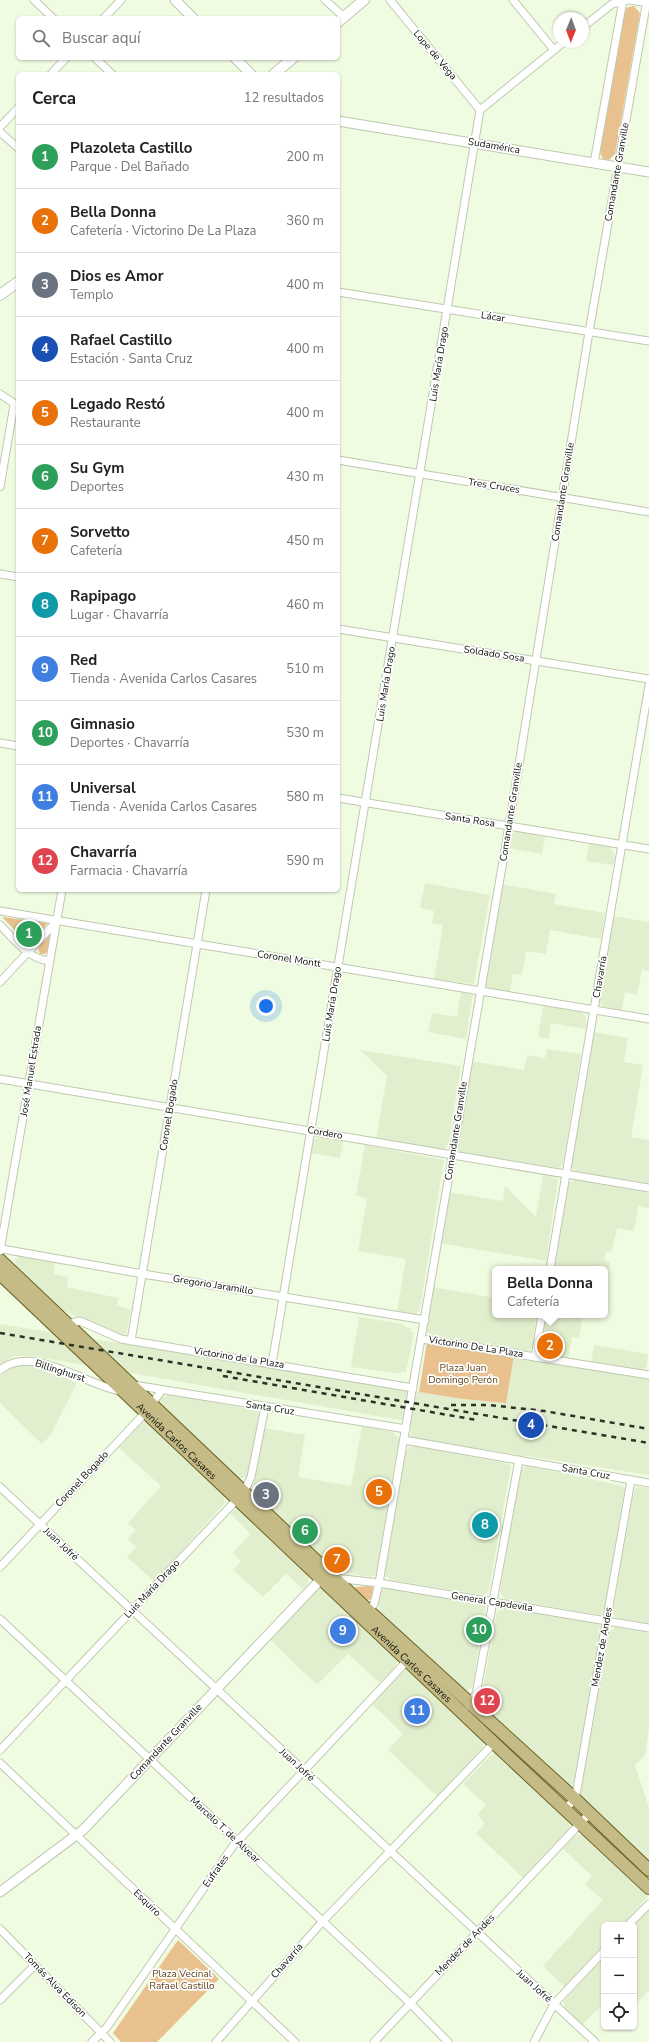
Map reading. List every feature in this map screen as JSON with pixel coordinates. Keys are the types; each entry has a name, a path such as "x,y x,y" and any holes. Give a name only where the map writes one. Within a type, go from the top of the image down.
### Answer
{"main road":[{"path":"341,20 364,0"},
{"path":"276,72 292,60"},
{"path":"0,295 16,283"},
{"name":"Avenida Carlos Casares","path":"0,1253 67,1324 134,1385 148,1409"},
{"name":"Avenida Carlos Casares","path":"0,1274 121,1391 148,1409 240,1495 335,1578 407,1661 575,1799 649,1870"},
{"name":"Avenida Carlos Casares","path":"240,1495 321,1580 365,1614 467,1709 494,1743 649,1888"}],"street":[{"path":"34,0 51,16"},
{"path":"106,16 121,0"},
{"path":"175,0 191,16"},
{"path":"325,0 338,16"},
{"name":"Lope de Vega","path":"390,0 480,110"},
{"path":"513,0 554,50"},
{"path":"589,22 612,4 626,0 644,1"},
{"path":"594,163 626,0"},
{"name":"Comandante Granville","path":"365,1614 374,1604 379,1583 422,1339 509,826 644,1"},
{"path":"480,110 556,48"},
{"path":"53,72 64,60"},
{"path":"97,60 110,72"},
{"path":"237,60 249,72"},
{"path":"0,127 16,110"},
{"name":"Luis María Drago","path":"272,1364 338,966 367,803 480,110"},
{"name":"Sudamérica","path":"340,121 649,172"},
{"path":"0,132 16,146"},
{"name":"Lácar","path":"340,292 649,342"},
{"path":"0,394 16,406 0,487"},
{"name":"Tres Cruces","path":"340,460 649,512"},
{"path":"0,574 16,577"},
{"name":"Soldado Sosa","path":"340,629 649,679"},
{"name":"Chavarría","path":"551,1266 649,685"},
{"path":"0,743 16,746"},
{"name":"Santa Rosa","path":"340,798 649,849"},
{"name":"José Manuel Estrada","path":"0,1253 62,892"},
{"name":"Coronel Bogado","path":"132,1341 206,892"},
{"name":"Coronel Montt","path":"0,911 338,966 649,1019"},
{"path":"0,982 57,921"},
{"path":"0,924 27,952 35,958 49,961"},
{"name":"Cordero","path":"0,1079 312,1130 649,1188"},
{"name":"Gregorio Jaramillo","path":"0,1253 283,1296 425,1320"},
{"path":"535,1357 542,1318"},
{"name":"Victorino de la Plaza","path":"67,1324 80,1321 121,1339 413,1388"},
{"name":"Victorino De La Plaza","path":"422,1339 649,1374"},
{"name":"Billinghurst","path":"0,1370 15,1362 35,1361 106,1388 121,1391"},
{"name":"Santa Cruz","path":"134,1385 406,1430"},
{"name":"Coronel Bogado","path":"0,1567 148,1409 162,1390"},
{"name":"Luis María Drago","path":"0,1750 240,1495 251,1477 265,1407"},
{"name":"Santa Cruz","path":"404,1440 649,1483"},
{"path":"467,1709 476,1694 519,1460"},
{"name":"Mendez de Andes","path":"575,1799 631,1480"},
{"name":"Juan Jofré","path":"0,1488 217,1689 302,1771 595,2042"},
{"name":"General Capdevila","path":"335,1578 379,1583 649,1628"},
{"name":"Comandante Granville","path":"0,1892 77,1836 321,1580"},
{"name":"Marcelo T. de Alvear","path":"0,1619 410,2003 448,2042"},
{"name":"Eufrates","path":"92,2042 101,2033 237,1841 407,1661"},
{"name":"Chavarría","path":"216,2042 323,1921 494,1743"},
{"name":"Esquiro","path":"0,1763 295,2042"},
{"path":"565,1809 575,1799"},
{"name":"Mendez de Andes","path":"374,2042 590,1813"},
{"path":"631,1922 649,1904"},
{"name":"Tomás Alva Edison","path":"0,1929 110,2042"},
{"path":"534,2042 554,2004 601,1953"},
{"path":"0,2000 35,1965"}],"shaded area":[{"path":"516,831 545,837 542,854 508,848 509,836"},
{"path":"589,844 609,847 615,856 613,865 586,861"},
{"path":"425,883 490,895 474,984 434,979 443,925 432,923 434,911 420,908"},
{"path":"501,884 556,894 554,904 605,913 601,939 550,930 546,954 526,951 522,975 513,974 510,992 488,988 484,984"},
{"path":"613,916 649,922 649,971 642,970 637,995 625,992 622,1010 604,1007 599,1002"},
{"path":"461,992 473,995 466,1039 428,1032 432,1013 457,1017"},
{"path":"543,1005 581,1012 586,1017 586,1029 551,1023 549,1039 538,1037"},
{"path":"594,1032 628,1038 624,1062 643,1065 631,1137 649,1140 649,1184 577,1173 572,1168 571,1164"},
{"path":"547,1049 581,1054 563,1164 559,1168 460,1152 457,1146 471,1061 524,1070 527,1055 545,1058"},
{"path":"360,1050 461,1066 449,1142 446,1148 442,1149 376,1139 387,1076"},
{"path":"320,1137 343,1141 340,1158 311,1153 313,1140"},
{"path":"365,1145 444,1160 420,1309 416,1314 397,1311 406,1259 358,1251 367,1198 356,1196"},
{"path":"543,1175 558,1179 546,1261 440,1243 449,1192 503,1201 505,1186 536,1217"},
{"path":"575,1180 649,1193 649,1208 638,1206 634,1231 617,1228 612,1252 606,1251 604,1260 610,1262 608,1274 608,1266 555,1266 569,1183"},
{"path":"19,1256 55,1262 54,1274 68,1277 67,1287 118,1298 117,1305 131,1310 126,1334 119,1335 64,1311 51,1301 17,1269 15,1260"},
{"path":"433,1287 492,1297 492,1318 536,1318 531,1350 524,1352 429,1335 426,1330"},
{"path":"359,1317 404,1324 404,1327 411,1328 411,1332 414,1332 406,1372 401,1372 401,1374 351,1367"},
{"path":"546,1318 582,1318 579,1338 572,1337 568,1359 545,1355 541,1351"},
{"path":"0,1324 463,1399 506,1403 514,1356 649,1379 649,1475 410,1438 411,1422 33,1356 15,1356 0,1364"},
{"path":"594,1345 648,1354 647,1366 641,1371 591,1363"},
{"path":"28,1365 45,1368 77,1383 50,1436 42,1444 0,1403 0,1376 11,1367"},
{"path":"170,1394 259,1411 249,1474 247,1477 237,1479 163,1409 160,1400 162,1397"},
{"path":"150,1422 224,1496 224,1504 154,1581 127,1557 136,1547 128,1539 136,1530 128,1523 161,1486 119,1448 142,1423"},
{"path":"362,1426 393,1432 399,1439 377,1570 376,1574 371,1577 336,1571 254,1493 253,1490 264,1428 305,1435 298,1477 351,1486"},
{"path":"415,1446 505,1463 511,1466 489,1590 484,1595 391,1580 385,1575 405,1452 410,1447"},
{"path":"528,1466 623,1486 625,1489 605,1609 601,1615 508,1600 501,1595 500,1591 520,1473 524,1467"},
{"path":"637,1487 649,1488 649,1624 618,1618 614,1616 613,1611 633,1492"},
{"path":"236,1509 240,1510 309,1576 308,1583 303,1589 286,1574 263,1597 233,1570 241,1561 233,1553 250,1534 230,1513"},
{"path":"385,1587 486,1605 473,1684 470,1689 460,1689 380,1611 378,1605 381,1591"},
{"path":"318,1589 325,1589 397,1659 396,1666 380,1683 348,1654 317,1685 269,1639"},
{"path":"503,1607 597,1623 602,1627 574,1782 571,1786 568,1787 480,1704 497,1611"},
{"path":"615,1627 649,1633 649,1728 645,1755 635,1765 649,1808 649,1866 579,1798 609,1632"},
{"path":"403,1669 410,1670 484,1740 483,1748 437,1796 388,1750 403,1734 372,1704"},
{"path":"495,1753 571,1821 570,1829 523,1878 476,1833 485,1823 477,1815 486,1805 463,1784 491,1755"},
{"path":"577,1834 583,1835 648,1896 626,1922 601,1922 601,1948 565,1987 543,1966 603,1900 585,1884 592,1876 562,1848"},
{"path":"649,1908 649,1990 637,2003 637,1922"},
{"path":"601,1959 601,2006 582,2025 565,2009 564,2001"}],"green space":[{"path":"634,6 640,13 615,154 609,160 603,159 600,153 624,11 628,7"},
{"path":"2,917 48,923 29,945"},
{"path":"48,934 52,936 49,949 45,954 40,954 38,949"},
{"name":"Plaza Juan Domingo Perón","path":"427,1342 514,1356 506,1403 463,1399 419,1392"},
{"path":"371,1586 373,1588 371,1599 368,1600 356,1592 355,1587"},
{"name":"Plaza Vecinal Rafael Castillo","path":"178,1940 219,1979 157,2042 121,2042 113,2033"}],"railway":[{"path":"0,1333 649,1443"},
{"path":"223,1376 477,1420"},
{"path":"451,1405 489,1405 544,1411 649,1429"}],"place":[{"name":"Plazoleta Castillo","path":"29,934"},
{"name":"Bella Donna","path":"550,1346"},
{"name":"Rafael Castillo","path":"531,1425"},
{"name":"Legado Restó","path":"379,1492"},
{"name":"Dios es Amor","path":"266,1495"},
{"name":"Rapipago","path":"485,1525"},
{"name":"Su Gym","path":"305,1531"},
{"name":"Sorvetto","path":"337,1560"},
{"name":"Gimnasio","path":"479,1630"},
{"name":"Red","path":"343,1631"},
{"name":"Chavarría","path":"487,1701"},
{"name":"Universal","path":"417,1711"}]}
